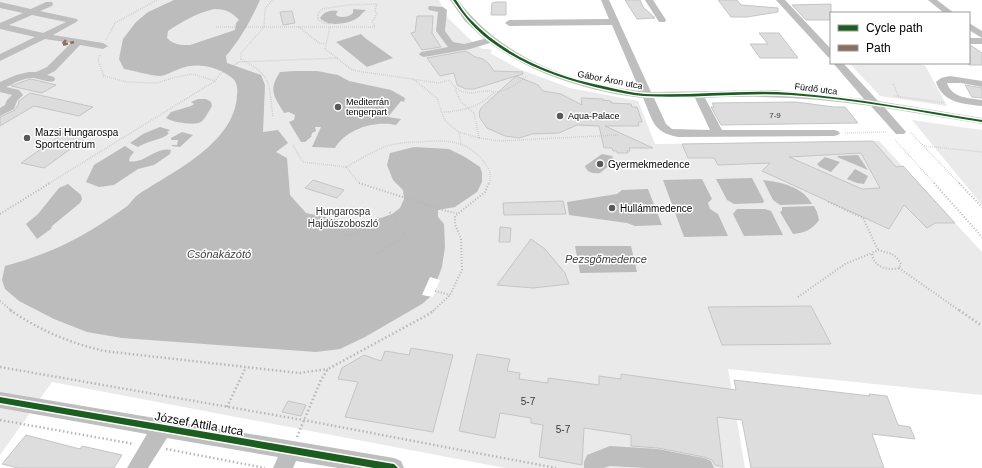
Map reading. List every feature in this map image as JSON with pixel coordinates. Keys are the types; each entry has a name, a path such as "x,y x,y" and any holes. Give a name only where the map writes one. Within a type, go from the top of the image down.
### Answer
{"street":[{"path":"0,26 48,4 42,0"},
{"name":"Gábor Áron utca","path":"454,0 463,14 491,40 519,58 545,71 584,84 647,95 661,126 668,132 678,134 834,133"},
{"path":"605,0 647,95"},
{"path":"648,0 662,20"},
{"path":"780,0 827,47"},
{"path":"932,0 949,12"},
{"path":"0,5 74,21 0,58"},
{"path":"432,8 444,10 440,31 449,43 461,47"},
{"path":"509,23 614,22"},
{"path":"0,26 44,36 103,46"},
{"path":"970,27 982,35"},
{"path":"424,54 491,40"},
{"path":"970,41 982,41"},
{"path":"39,75 51,69 78,42"},
{"path":"0,49 13,52"},
{"path":"839,64 876,104 904,130"},
{"path":"0,88 23,74 39,75 50,79"},
{"path":"982,84 952,79 944,80 942,82 945,91 950,96 982,103"},
{"path":"0,88 15,92 18,96 12,100 0,100"},
{"name":"Fürdő utca","path":"647,95 783,93 876,104 982,121"},
{"path":"698,94 718,134"},
{"path":"0,112 10,107 12,100"},
{"name":"József Attila utca","path":"0,400 394,468"},
{"path":"137,468 162,428"},
{"path":"283,468 291,450"},
{"path":"594,468 594,462 610,456 658,459 704,468"}],"path":[{"path":"157,0 129,14 116,23 103,46 98,60 104,76 127,82 157,83 176,77 193,74 215,81"},
{"path":"272,0 265,9 264,27 241,53 241,59 259,69 268,80 273,117"},
{"path":"216,27 250,28 330,25 375,27 372,22 377,14 375,11 377,4 348,5 322,9 317,17 324,24 330,25"},
{"path":"330,25 325,44 326,49 351,69 439,83 449,80 461,102 474,113 478,125 479,138"},
{"path":"299,27 319,44 325,44"},
{"path":"0,214 215,81 220,74 239,62 338,58"},
{"path":"444,112 470,109 478,106 495,92 514,86 528,76"},
{"path":"411,78 437,98 444,118 459,132 479,138 499,141 618,135"},
{"path":"893,84 898,97"},
{"path":"454,88 469,94 489,91 495,92"},
{"path":"892,96 945,103"},
{"path":"883,126 982,237"},
{"path":"834,133 888,132 904,130 923,146 982,207"},
{"path":"459,132 461,144"},
{"path":"0,302 29,322 58,337 81,346 104,351 299,373 328,369 429,314 450,295 462,270 461,239 455,216 484,192 490,182 488,166 472,149 461,144 444,140 398,143 385,147 346,167 303,162 294,145"},
{"path":"923,146 982,152"},
{"path":"346,167 360,184 446,211 457,213"},
{"path":"828,202 863,218 878,250"},
{"path":"372,257 405,235 389,210"},
{"path":"345,236 379,228 377,216"},
{"path":"798,297 845,264 878,250 888,252 897,257 901,264 899,268"},
{"path":"872,253 872,259 879,266 888,270 899,268 982,326"},
{"path":"435,292 450,295"},
{"path":"0,367 303,420 556,468"},
{"path":"227,407 246,367"},
{"path":"303,420 321,380 328,369"},
{"path":"0,420 151,446 265,468"}],"green space":[{"name":"Hungarospa Hajdúszoboszló","path":"0,0 439,0 448,18 476,45 483,49 490,49 492,51 490,53 519,69 570,88 638,101 655,144 879,141 982,252 982,395 728,369 745,468 505,468 52,382 0,455"},
{"path":"850,64 925,65 947,106 880,96"},
{"path":"912,120 982,130 982,205"}],"water":[{"name":"Csónakázótó","path":"174,0 260,0 245,30 226,56 227,63 261,75 265,85 263,132 278,130 288,143 276,152 287,158 290,195 306,213 345,221 364,221 381,218 392,214 400,208 404,199 403,190 393,180 387,165 390,153 414,147 449,149 480,167 482,182 477,192 455,207 438,210 438,217 444,224 445,247 442,267 431,296 422,304 365,337 340,349 316,352 122,338 87,332 54,319 19,301 5,289 2,280 5,266 32,258 59,247 77,238 126,207 137,195 200,154 226,127 234,112 237,85 231,77 219,70 206,66 192,66 159,76 124,69 119,59 123,39 136,22 148,12","holes":["218,9 225,10 239,20 236,23 235,30 190,45 181,45 167,38 168,31 185,21 196,15"]},
{"path":"353,9 366,10 356,19 336,24 327,23 320,18 325,13 333,10 338,11 336,14 337,16 347,16 353,13"},
{"path":"361,34 393,58 367,67 336,42"},
{"name":"Mediterrán tengerpart","path":"317,71 338,75 349,81 391,90 405,98 404,102 401,101 388,117 401,119 396,125 370,125 354,131 340,141 335,148 312,147 321,127 315,127 316,131 312,133 311,137 305,142 301,142 289,122 294,120 295,115 289,112 284,113 275,98 273,89 280,72"},
{"path":"198,99 206,99 211,102 212,106 201,122 194,124 183,123 166,118 171,112 191,106 194,104 191,102"},
{"path":"160,127 170,130 167,132 169,133 164,137 138,147 130,143 143,134"},
{"path":"182,132 193,135 180,147 172,146 171,145 177,145 178,140 171,140 171,138"},
{"path":"125,146 134,152 129,161 134,162 165,149 171,150 170,154 154,165 138,169 114,185 99,187 86,182 94,165"},
{"name":"Gyermekmedence","path":"602,154 612,156 615,161 600,173 589,172 585,166"},
{"path":"858,155 868,170 837,157 838,156"},
{"path":"825,157 840,162 831,172 817,164"},
{"path":"855,169 868,176 864,184 847,179"},
{"path":"752,178 764,201 763,203 734,204 727,200 716,179"},
{"path":"702,179 712,199 708,203 710,209 718,214 728,236 684,237 663,180"},
{"path":"763,180 791,186 803,193 812,204 780,205 773,200"},
{"path":"68,184 81,195 82,199 80,203 52,226 51,229 37,239 26,224 38,214 59,188"},
{"name":"Hullámmedence","path":"648,189 662,225 635,226 627,223 569,215 567,202 617,194 622,190"},
{"path":"814,206 819,220 808,230 793,234 780,212 782,211 782,207"},
{"path":"737,209 765,209 771,211 783,235 744,236 733,214"},
{"name":"Pezsgőmedence","path":"575,246 631,246 637,272 580,273"}],"pier":[{"path":"430,277 440,280 433,297 422,295"}],"building":[{"path":"625,0 640,0 643,7 655,18 637,19"},
{"path":"718,0 737,0 741,5 778,8 778,12 747,17 731,17"},
{"path":"506,2 506,15 491,15 492,3"},
{"path":"831,4 830,20 806,20 792,5"},
{"path":"292,11 295,23 283,25 280,12"},
{"path":"417,16 433,16 432,33 441,47 422,50 411,33 415,32"},
{"path":"759,33 779,33 798,58 760,58 750,44 768,44"},
{"path":"970,46 972,46 982,53 982,65 969,65"},
{"path":"466,51 475,57 483,59 494,71 523,72 523,74 474,89 466,89 457,85 454,73 440,76 427,58"},
{"name":"Aqua-Palace","path":"516,76 538,85 543,91 561,94 582,105 581,98 603,99 611,101 611,103 631,104 632,107 637,107 642,122 638,122 639,126 605,126 653,148 629,148 630,151 627,151 628,153 617,153 617,151 613,151 612,148 604,148 599,126 577,125 559,133 532,134 519,138 505,136 487,128 480,118 479,113 481,108"},
{"path":"30,79 56,85 42,93 11,86"},
{"path":"965,85 982,88 982,98 972,97"},
{"path":"30,93 93,107 79,116 34,106 0,126 0,117 15,110 19,103 18,102"},
{"path":"796,102 845,107 858,123 721,125 711,107 714,107 712,103"},
{"path":"68,130 90,135 44,168 21,163"},
{"path":"873,141 896,167 903,166 955,223 935,223 927,228 904,205 889,229 762,171 770,163 718,165 714,158 688,158 682,144","holes":["861,153 880,188 862,189 789,157"]},
{"path":"313,180 344,190 337,198 305,188"},
{"path":"563,201 566,214 504,215 503,203"},
{"path":"500,227 511,228 510,242 499,242"},
{"path":"531,239 545,249 565,273 569,284 533,288 497,285"},
{"path":"811,306 831,344 722,345 708,307"},
{"path":"411,348 453,355 433,432 345,417 358,382 338,379 342,368 364,355 381,361 385,351 409,355"},
{"path":"477,354 510,359 507,371 520,373 519,379 548,383 548,378 599,385 599,376 621,379 621,374 736,390 734,380 870,396 869,394 887,396 898,425 910,427 915,439 872,434 884,468 751,468 742,420 717,417 723,467 715,465 712,460 704,457 658,448 631,446 631,435 584,428 582,465 539,457 543,425 531,423 531,418 500,413 495,438 459,431"},
{"path":"288,401 306,405 301,416 282,412"},
{"path":"26,435 80,449 82,446 122,455 114,468 18,468 2,464"}],"marked path":[{"path":"66,40 62,45 74,42"}],"cycle path":[{"path":"454,0 468,19 485,35 504,49 547,71 592,85 644,95 775,93 817,96 982,121"},
{"path":"0,400 394,468"}],"place":[{"name":"Mediterrán tengerpart","path":"338,107"},
{"name":"Aqua-Palace","path":"560,116"},
{"name":"Mazsi Hungarospa Sportcentrum","path":"27,138"},
{"name":"Gyermekmedence","path":"600,164"},
{"name":"Hullámmedence","path":"612,208"}]}
